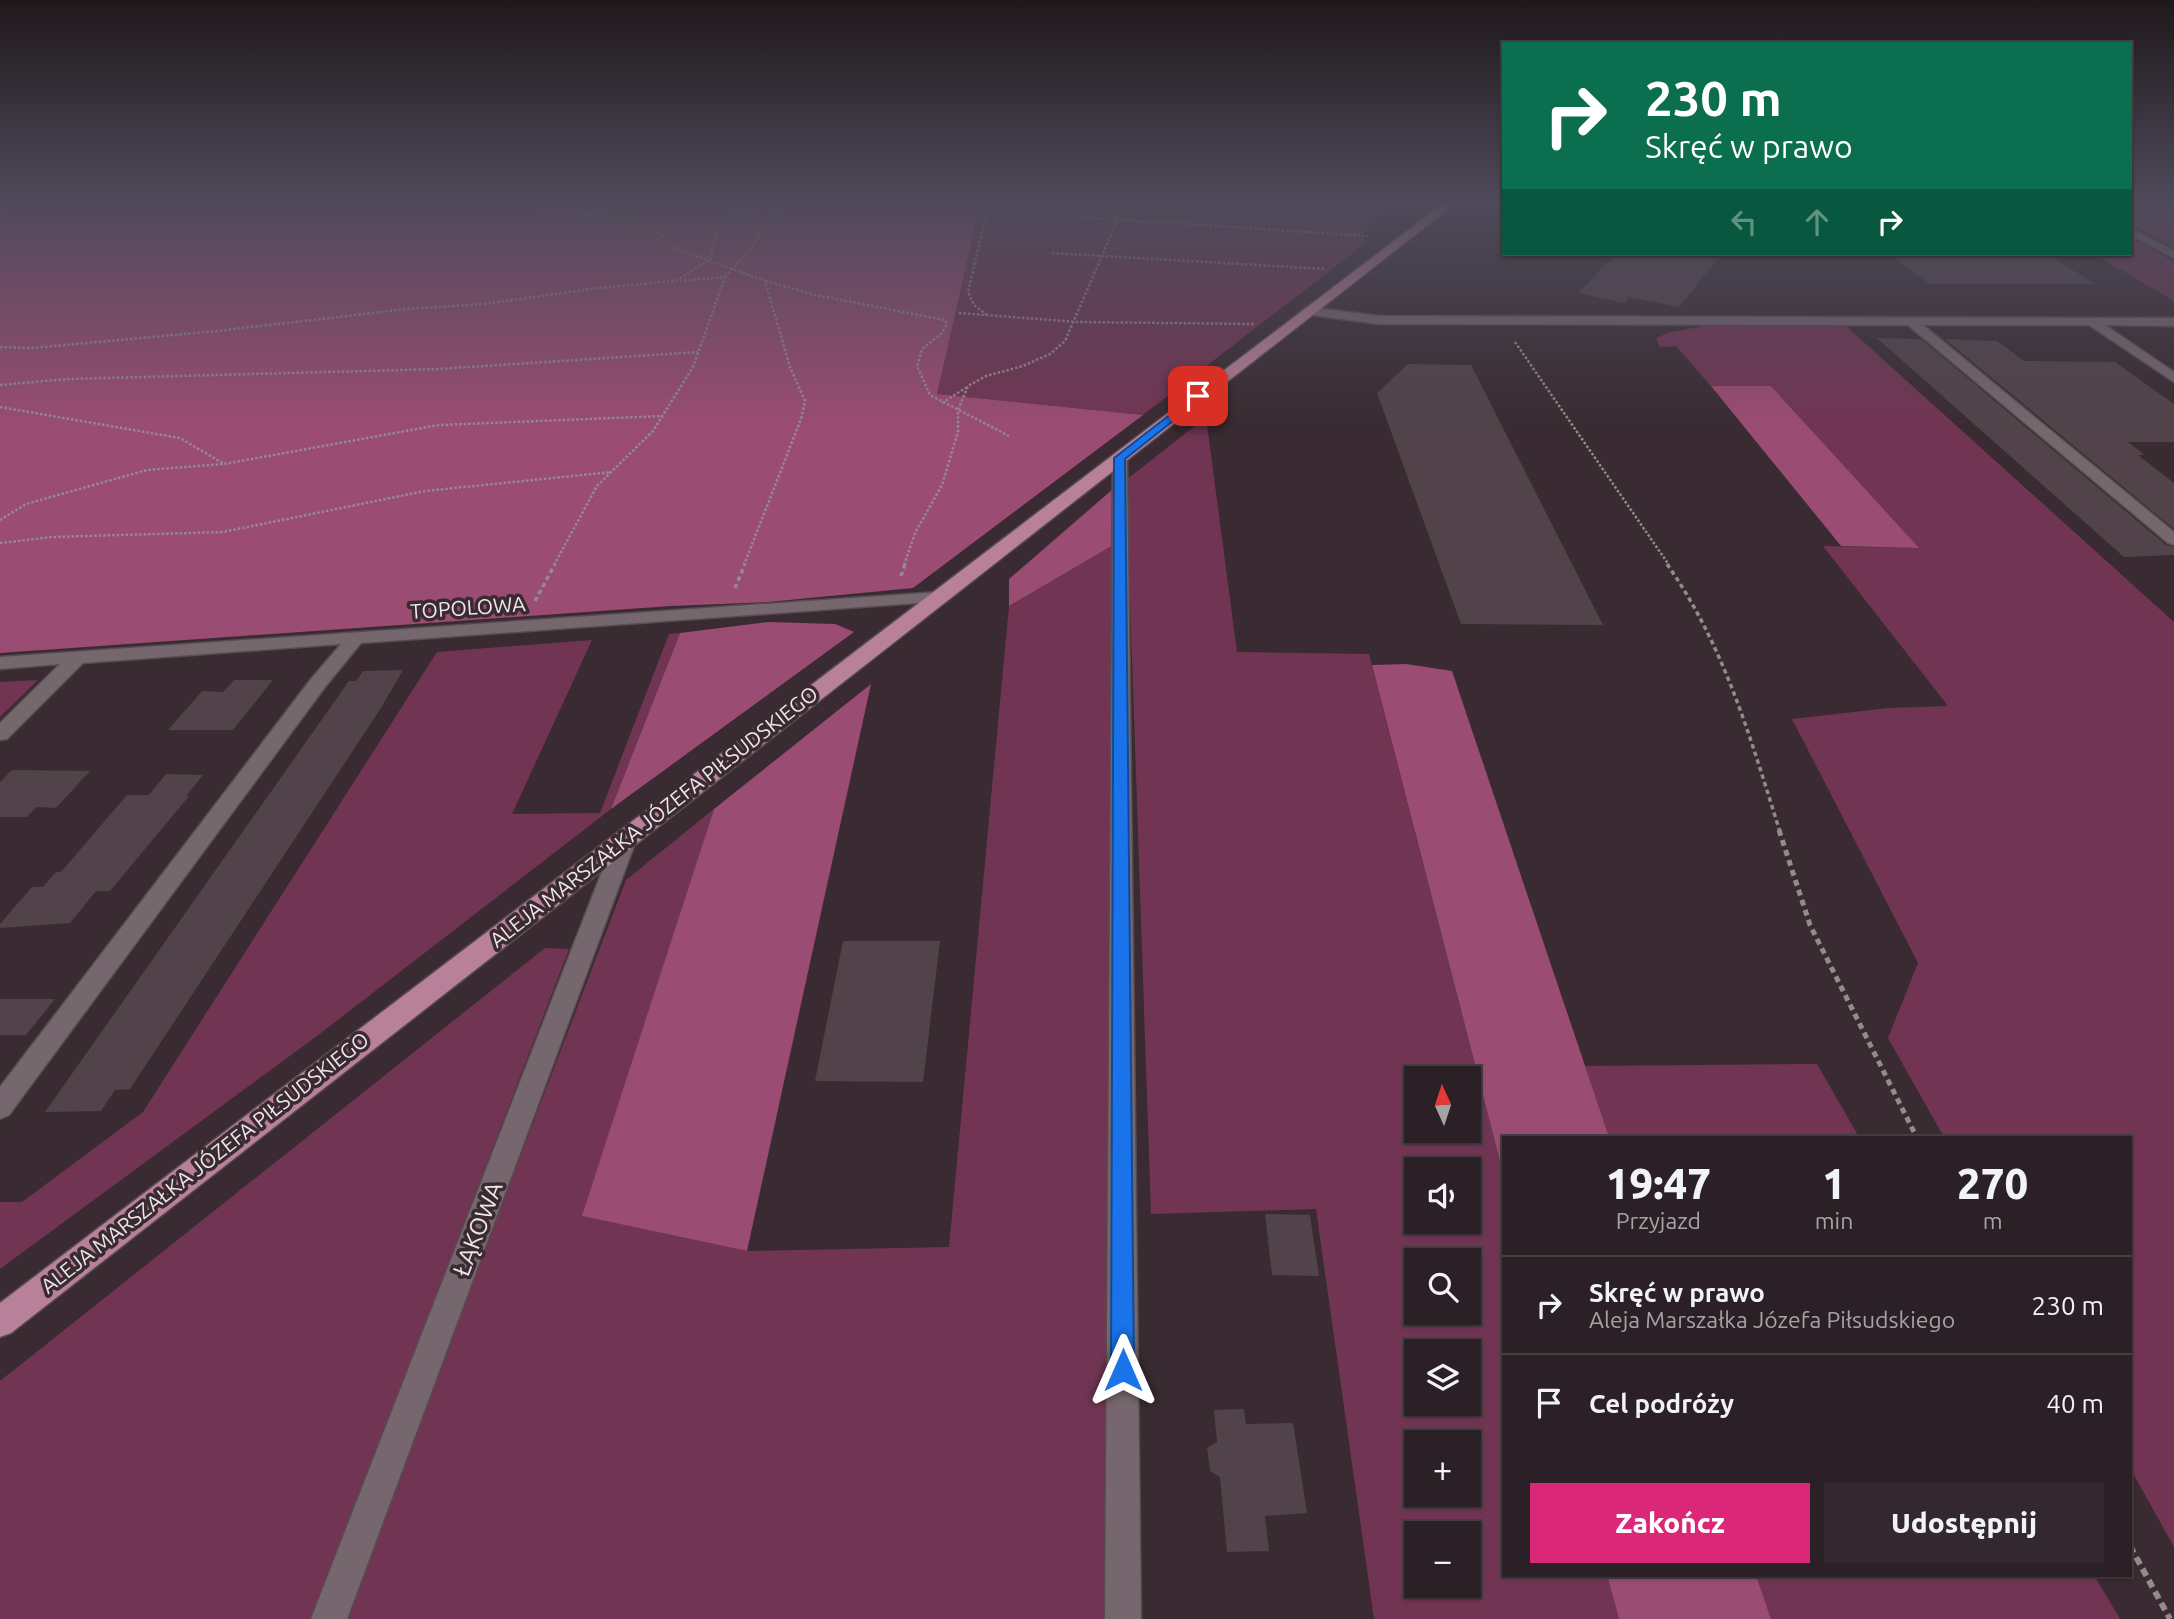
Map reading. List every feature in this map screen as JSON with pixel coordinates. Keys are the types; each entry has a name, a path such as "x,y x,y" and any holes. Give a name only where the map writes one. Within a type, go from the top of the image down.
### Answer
{"main road":[{"name":"ALEJA MARSZAŁKA JÓZEFA PIŁSUDSKIEGO","path":"0,1322 1355,275"}],"street":[{"path":"1307,311 1368,319 1501,321 2174,321"},
{"path":"1912,322 2174,540"},
{"path":"2092,322 2174,378"},
{"path":"1120,458 1124,1619"},
{"name":"TOPOLOWA","path":"0,663 939,597"},
{"path":"0,1107 318,683 355,639"},
{"path":"0,734 77,658"},
{"name":"ŁĄKOWA","path":"329,1619 626,838"}],"path":[{"path":"675,281 686,275"},
{"path":"522,627 597,486 653,431 693,367 728,275"},
{"path":"748,275 815,295 945,320 947,324 941,334 922,349 917,366 930,395 942,404 1009,436"},
{"path":"972,275 968,292 974,305 988,315"},
{"path":"942,404 986,376 1023,366 1050,354 1065,341 1094,275"},
{"path":"0,347 33,348 204,332 407,309 484,304 598,288 725,277"},
{"path":"725,612 801,419 805,401 790,367 765,281"},
{"path":"959,313 1073,321 1260,324"},
{"path":"1501,321 1687,592 1733,685 1810,925 1916,1136"},
{"path":"0,385 68,379 439,369 698,352"},
{"path":"893,600 915,533 942,485 958,432 958,410 968,386"},
{"path":"0,407 180,438 224,464"},
{"path":"0,520 26,504 147,470 224,464 439,425 663,416"},
{"path":"0,543 52,537 223,532 425,491 612,472"},
{"path":"2132,1550 2170,1619"}],"shaded area":[{"path":"0,275 964,275 937,394 1143,415 913,588 768,602 671,606 0,653"},
{"path":"964,275 1325,275 1143,415 936,394"},
{"path":"2129,275 2174,275 2174,301"},
{"path":"1716,324 1846,326 2174,622 2174,1547 2132,1472 2132,1136 1943,1136 1888,1038 1918,963 1792,719 1889,708 1948,706 1823,546 1918,548 1771,386 1711,386 1676,346 1660,347 1656,338 1670,332"},
{"path":"1711,386 1771,386 1919,548 1841,546"},
{"path":"1206,417 1237,652 1369,654 1475,1066 1404,1066 1404,1143 1481,1143 1481,1088 1502,1169 1502,1577 1608,1577 1619,1619 1374,1619 1316,1209 1151,1214 1126,480"},
{"path":"1113,489 1115,544 1009,606 1009,579"},
{"path":"1115,544 1110,1619 343,1619 626,880 714,809 583,1216 747,1251 949,1247 1009,606"},
{"path":"769,622 835,624 854,632 611,809 680,633"},
{"path":"680,633 611,809 317,1036 0,1269 0,1202 22,1202 143,1112 437,652 592,640 512,814 600,813 669,634"},
{"path":"1406,664 1452,671 1609,1136 1502,1136 1502,1169 1481,1088 1481,1066 1475,1066 1372,665"},
{"path":"38,680 0,717 0,682"},
{"path":"871,684 747,1251 582,1216 714,809"},
{"path":"545,948 569,949 312,1619 0,1619 0,1381"},
{"path":"1817,1064 1858,1136 1609,1136 1585,1066"},
{"path":"1608,1577 1757,1577 1771,1619 1619,1619"},
{"path":"1757,1577 2095,1577 2120,1619 1771,1619"}],"building":[{"path":"1596,275 1705,275 1679,307 1629,297 1624,303 1578,293"},
{"path":"1917,275 2080,275 2095,284 1930,284"},
{"path":"1877,338 1921,339 2166,545 2174,547 2174,555 2124,557"},
{"path":"1945,339 1997,341 2024,361 2115,362 2174,404 2174,442 2128,442 2145,455 2138,455 2174,483 2174,529"},
{"path":"1408,364 1471,365 1603,625 1461,624 1377,393"},
{"path":"403,670 381,708 130,1089 115,1090 101,1111 45,1112 349,681 356,681 363,671"},
{"path":"234,680 273,680 233,730 168,730 202,691 223,692"},
{"path":"12,770 90,771 56,808 36,807 27,817 0,817 0,782"},
{"path":"166,774 203,775 186,796 189,796 110,891 96,891 70,923 0,928 0,924 32,887 43,887 56,872 61,872 127,795 149,795"},
{"path":"843,941 940,941 923,1082 815,1081"},
{"path":"0,999 55,999 26,1035 0,1035"},
{"path":"1265,1214 1310,1215 1319,1276 1272,1275"},
{"path":"1244,1409 1246,1424 1293,1423 1307,1513 1265,1516 1269,1551 1227,1552 1220,1477 1210,1471 1207,1448 1217,1442 1214,1410"}],"route":[{"path":"1123,1370 1120,458 1198,396"}]}
